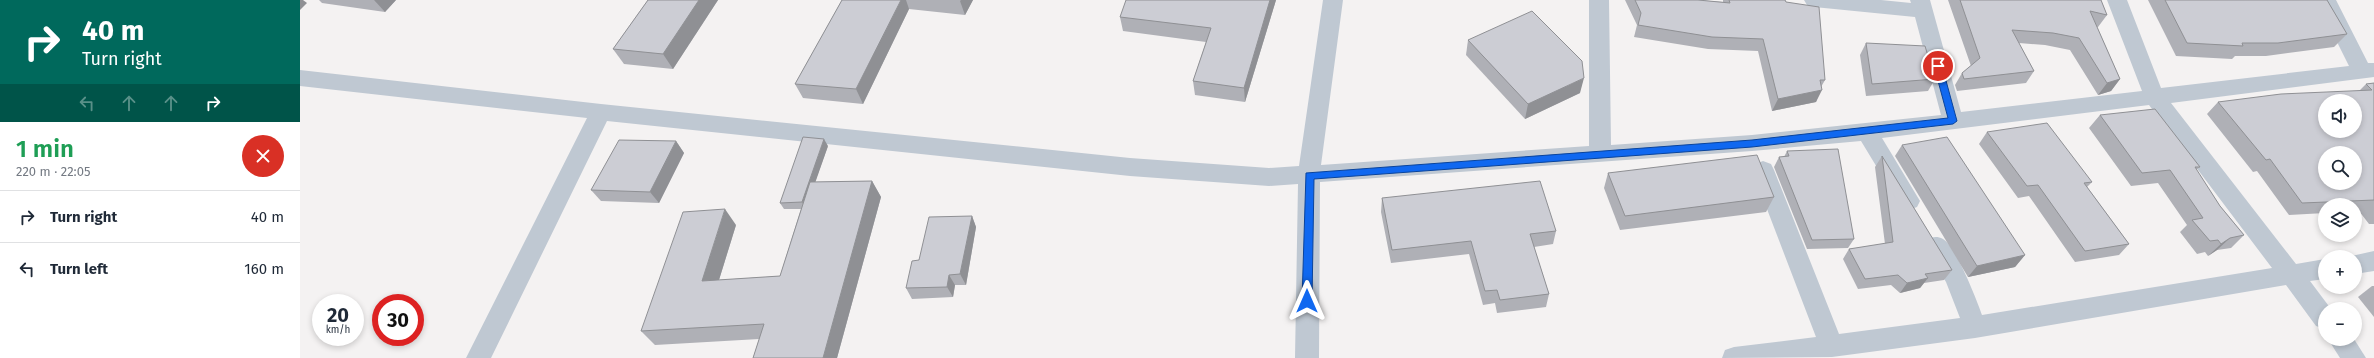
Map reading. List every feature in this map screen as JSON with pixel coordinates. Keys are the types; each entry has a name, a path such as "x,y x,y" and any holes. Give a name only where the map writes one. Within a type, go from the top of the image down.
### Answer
{"street":[{"path":"1307,358 1309,176 1333,0"},
{"path":"1599,0 1600,153"},
{"path":"1814,0 1921,5 1953,121"},
{"path":"2117,0 2154,96 2318,310"},
{"path":"300,78 601,112 1160,170 1230,176 1309,176 1600,153 1752,143 1867,132 2368,71 2326,0"},
{"path":"478,358 601,112"},
{"path":"1867,132 1956,278 1975,327"},
{"path":"1752,143 1832,346"},
{"path":"2362,263 2374,261"},
{"path":"1734,358 1975,327 2318,270"},
{"path":"2345,346 2354,358"}],"building":[{"path":"648,0 699,0 663,54 613,49"},
{"path":"842,0 901,0 856,89 795,84"},
{"path":"1126,0 1270,0 1244,88 1193,81 1211,28 1120,17"},
{"path":"1635,0 1698,0 1730,3 1729,0 1785,0 1786,2 1819,7 1825,80 1820,80 1822,90 1778,99 1763,39 1712,37 1638,25 1641,13"},
{"path":"1960,0 2101,0 2107,15 2090,11 2120,79 2107,83 2079,38 2053,33 2012,30 2034,71 1964,79 1962,73 1980,58"},
{"path":"2165,0 2327,0 2347,34 2278,43 2242,43 2243,46 2187,43"},
{"path":"1532,11 1582,61 1584,78 1528,104 1468,40"},
{"path":"1866,43 1925,46 1935,79 1872,84"},
{"path":"2374,83 2374,200 2362,200 2362,198 2318,198 2318,202 2302,203 2270,159 2266,160 2218,102 2281,94 2372,90 2366,84"},
{"path":"2155,109 2200,167 2195,167 2220,206 2244,235 2230,238 2221,244 2218,240 2210,241 2192,220 2203,218 2170,170 2142,173 2100,115"},
{"path":"2047,123 2092,182 2084,183 2129,244 2085,251 2038,185 2027,186 1987,132"},
{"path":"803,137 824,139 802,202 780,203"},
{"path":"1947,137 2025,255 1977,266 1902,145"},
{"path":"619,140 676,141 650,192 591,190"},
{"path":"1838,149 1854,239 1812,240 1779,157 1789,156 1787,151"},
{"path":"1757,155 1774,197 1625,216 1608,173"},
{"path":"1882,156 1952,270 1925,274 1928,278 1907,283 1898,275 1865,279 1849,249 1893,242"},
{"path":"872,181 823,358 753,358 764,324 641,331 683,212 725,209 702,281 780,276 810,182"},
{"path":"1540,181 1556,231 1530,234 1549,294 1500,300 1497,290 1485,291 1471,241 1392,250 1382,198"},
{"path":"972,216 960,274 949,275 947,287 906,288 912,261 919,260 929,217"}],"route":[{"path":"1307,301 1309,176 1585,154 1752,143 1867,132 1953,121 1938,66"}]}
